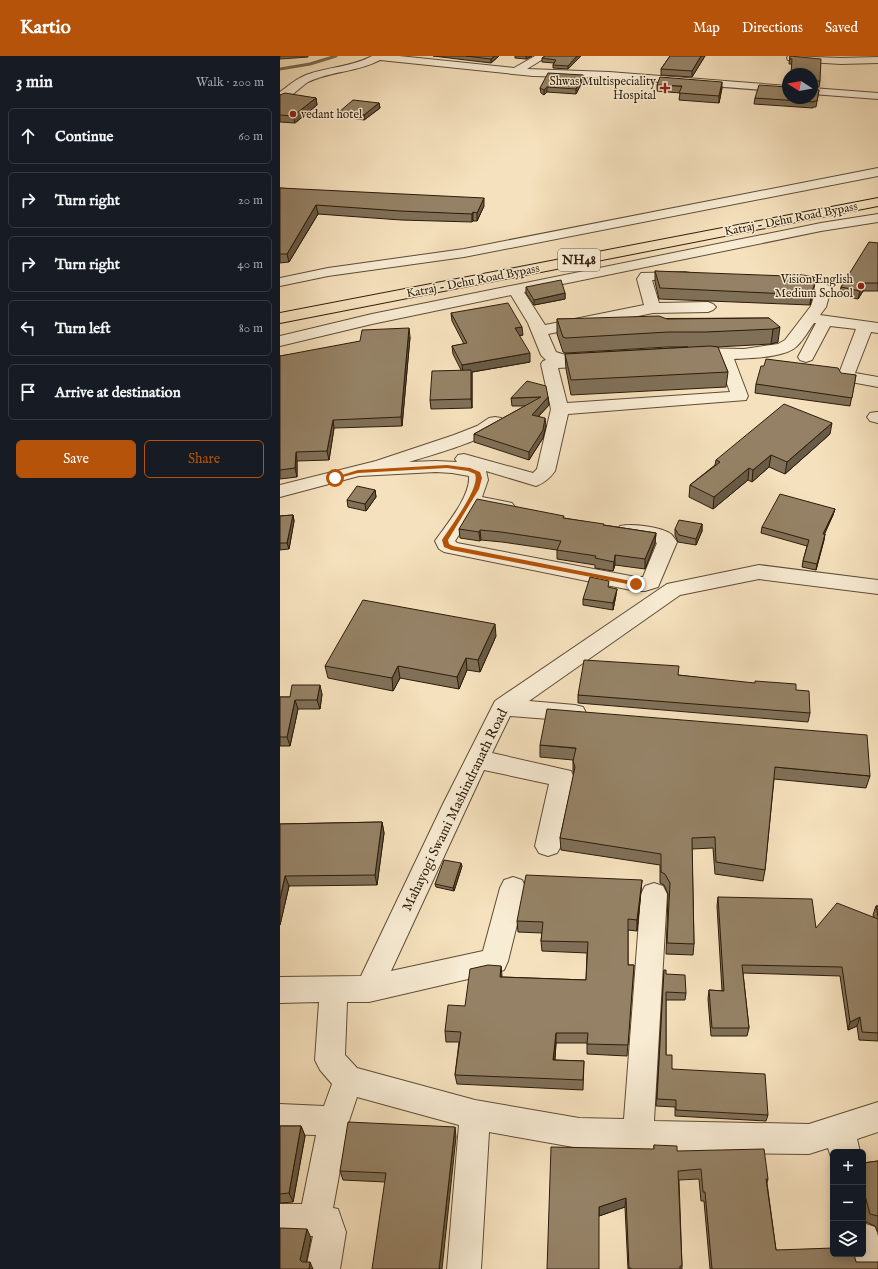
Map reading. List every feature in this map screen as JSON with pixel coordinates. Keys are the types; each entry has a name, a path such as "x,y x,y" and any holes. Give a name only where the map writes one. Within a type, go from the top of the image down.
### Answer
{"highway":[{"name":"Katraj - Dehu Road Bypass","path":"497,262 878,190"},
{"name":"Katraj - Dehu Road Bypass","path":"280,318 878,202"}],"street":[{"path":"516,71 543,56"},
{"path":"280,98 298,84 314,76 379,57 452,66 533,73 609,75 782,89"},
{"path":"792,58 841,61 878,60"},
{"path":"818,91 878,96"},
{"path":"280,282 328,272 464,253 878,172"},
{"path":"280,341 372,319 821,227 878,218"},
{"path":"652,308 644,279 646,276 699,277"},
{"path":"431,448 536,480 546,471 560,409 549,364 724,354 786,348 786,338 818,307 824,289 820,284 814,282 768,280"},
{"path":"515,290 540,331 549,355 556,359 566,360 683,353 724,354"},
{"path":"540,331 652,308 708,307"},
{"path":"806,357 821,320 872,327 846,376 878,382"},
{"path":"560,409 740,396 724,354"},
{"path":"280,491 358,471 431,448 483,430 495,422"},
{"path":"358,471 447,466 470,469 478,473 480,478 477,489 445,540 446,545 451,548 636,584 651,582 667,542 665,538 612,527"},
{"path":"471,500 526,511"},
{"name":"Mahayogi Swami Mashindranath Road","path":"369,989 503,707 674,590 759,572 878,587"},
{"path":"503,707 596,714"},
{"path":"477,759 562,778 548,846"},
{"path":"280,990 369,989 494,961 513,888"},
{"path":"638,1136 654,894"},
{"path":"334,989 330,1060 348,1080 475,1115 578,1134 842,1140 878,1117"},
{"path":"315,1220 334,1121 348,1080"},
{"path":"464,1269 475,1115"},
{"path":"280,1119 334,1121"},
{"path":"280,1220 326,1221 330,1232 323,1269"},
{"path":"866,1254 869,1269"}],"building":[{"path":"466,56 495,56 491,59"},
{"path":"545,56 577,56 568,66 553,65 556,60 542,58"},
{"path":"670,56 701,56 692,71 661,69"},
{"path":"790,56 821,59 820,81 818,81 818,68 791,68 792,59 790,59"},
{"path":"548,73 583,75 576,89 547,87 544,90 540,88"},
{"path":"660,77 722,82 719,96 679,93 682,86 657,85"},
{"path":"759,85 782,87 782,100 755,98"},
{"path":"285,93 316,98 293,116 280,115 280,95"},
{"path":"353,100 379,103 364,115 339,112"},
{"path":"280,188 484,198 477,213 473,212 472,214 316,205 287,254 280,254"},
{"path":"869,242 878,243 878,283 865,283 860,291 841,287"},
{"path":"655,271 813,277 815,283 811,295 660,288"},
{"path":"561,280 565,293 534,300 526,287"},
{"path":"508,303 522,327 515,328 530,353 462,365 452,346 467,343 451,313"},
{"path":"659,316 667,319 769,318 780,327 773,329 668,332 566,338 563,337 557,319"},
{"path":"409,328 401,417 333,420 327,451 296,452 295,468 280,470 280,356 360,341 362,330"},
{"path":"710,346 718,347 728,372 571,380 565,354"},
{"path":"766,359 838,368 841,373 856,375 852,398 756,384 761,366 764,366"},
{"path":"471,370 471,399 430,400 432,371"},
{"path":"527,381 546,386 548,397 532,415 545,418 543,430 529,452 474,434 541,397 511,398"},
{"path":"784,404 832,423 787,462 771,455 753,470 749,468 714,497 690,485 720,462 716,460"},
{"path":"357,486 375,490 365,504 347,500"},
{"path":"780,494 835,509 823,534 825,534 817,564 803,561 809,540 762,527"},
{"path":"477,499 564,516 563,518 656,533 645,559 615,555 614,562 595,558 596,556 557,550 561,541 501,532 480,530 479,532 459,529"},
{"path":"293,515 287,543 280,543 280,516"},
{"path":"679,520 702,524 696,539 679,535 675,529"},
{"path":"590,577 609,581 608,587 617,589 613,603 583,599"},
{"path":"363,600 495,624 478,660 466,658 457,677 398,666 392,678 325,666"},
{"path":"584,660 679,666 678,675 755,683 755,681 796,684 796,690 809,691 810,713 578,695"},
{"path":"292,685 320,685 317,700 295,700 287,737 280,737 280,697 290,697"},
{"path":"547,709 867,735 870,776 775,767 765,870 716,862 715,837 692,838 694,944 667,943 670,883 665,874 661,872 661,854 560,838 575,767 573,761 576,748 540,745"},
{"path":"382,822 375,875 285,876 280,899 280,824"},
{"path":"444,860 461,863 453,888 435,884"},
{"path":"526,875 642,880 637,920 628,919 628,965 634,965 628,1045 587,1044 588,1033 556,1033 553,1060 584,1061 583,1080 455,1075 461,1032 445,1031 448,1005 465,1006 470,969 488,965 501,966 500,977 586,980 588,942 541,941 543,922 517,921"},
{"path":"718,897 812,899 816,928 837,903 878,919 878,1033 862,1032 860,1017 850,1022 842,967 742,965 749,1028 712,1028 709,990 724,991"},
{"path":"664,970 666,970 666,974 685,975 686,993 666,992 666,1055 672,1055 672,1069 765,1074 768,1115 676,1110 676,1100 657,1099"},
{"path":"348,1122 455,1127 439,1269 372,1269 386,1173 340,1171"},
{"path":"280,1126 301,1126 289,1193 280,1194"},
{"path":"654,1145 677,1146 677,1151 764,1149 768,1179 766,1179 776,1250 830,1248 830,1257 855,1257 856,1262 878,1262 878,1269 712,1269 705,1192 703,1192 701,1169 678,1171 682,1266 680,1266 680,1269 629,1268 626,1198 599,1207 599,1269 547,1269 551,1147 654,1149"},
{"path":"878,1161 878,1216 870,1214 866,1199 866,1163"},
{"path":"280,1228 307,1229 300,1260 302,1262 310,1262 309,1269 280,1269"}],"waterway":[{"path":"280,69 310,64 336,56"}],"place":[{"name":"Shwas Multispeciality Hospital","path":"665,88"},
{"name":"vedant hotel","path":"293,114"},
{"name":"Vision English Medium School","path":"861,286"}],"route":[{"path":"335,478 358,471 447,466 470,469 478,473 480,478 477,489 445,540 446,545 451,548 636,584"}]}
